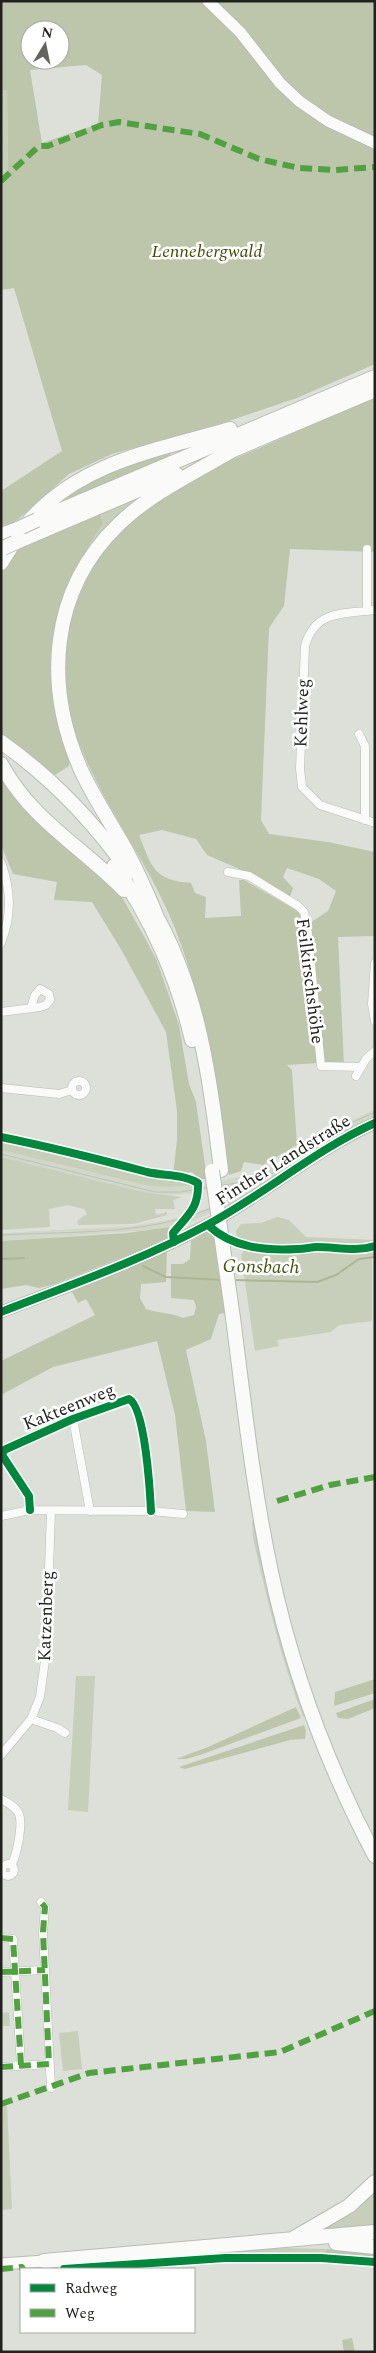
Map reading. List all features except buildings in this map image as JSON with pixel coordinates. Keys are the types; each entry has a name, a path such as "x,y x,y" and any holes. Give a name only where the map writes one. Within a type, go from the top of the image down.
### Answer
{"highway":[{"path":"18,535 37,520 375,377"},
{"path":"2,544 18,535 233,450 375,390"},
{"path":"1,563 32,518 62,490 79,479 123,458 279,417"},
{"path":"216,1171 206,1062 198,1024 184,976 130,859 87,782 68,735 59,699 59,644 72,594 90,560 104,540 119,524 158,494 233,450"},
{"path":"1,742 39,771 80,810 116,854 156,915"},
{"path":"3,758 50,792 75,817 118,871 141,909 164,958 190,1031 216,1171 237,1317 270,1519 293,1623 324,1719 375,1835"},
{"path":"3,758 16,788 39,816 111,877 141,909"},
{"path":"237,1317 261,1520 285,1626 317,1727 339,1781 375,1856"},
{"path":"290,2240 350,2206 375,2182"},
{"path":"44,2261 375,2234"},
{"path":"308,2240 375,2247"}],"main road":[{"path":"208,1 240,32 280,83 299,101 328,121 375,143"},
{"name":"Finther Landstraße","path":"1,1312 133,1259 208,1225 332,1146 375,1123"},
{"path":"1,2264 44,2261"}],"street":[{"name":"Kehlweg","path":"366,550 371,610 328,617 318,621 309,633 305,646 300,769 302,788 310,798 329,810 375,823"},
{"path":"359,734 364,746 365,820"},
{"path":"1,862 10,898 8,922 1,943"},
{"name":"Feilkirschshöhe","path":"228,872 249,876 298,906 304,912 308,934 321,1066 360,1067"},
{"path":"375,964 372,1004 375,1021"},
{"path":"1,1012 31,1007"},
{"path":"356,1076 360,1067 375,1051"},
{"path":"1,1088 59,1094 72,1090"},
{"name":"Kakteenweg","path":"30,1510 29,1496 2,1452 73,1419 125,1400 135,1404 146,1454 151,1511"},
{"path":"73,1419 90,1511"},
{"path":"1,1516 30,1510 151,1511 183,1514"},
{"name":"Katzenberg","path":"1,1755 31,1719 40,1697 45,1665 51,1511"},
{"path":"31,1719 57,1728 65,1733"},
{"path":"1,1799 15,1808 20,1817 18,1841 12,1864"},
{"path":"41,1902 45,1907 43,1932 51,2088"},
{"path":"1,1938 13,1939 21,2065"},
{"path":"1,1972 45,1970"},
{"path":"1,2066 49,2064"}],"shaded area":[{"path":"1,90 7,90 8,171 1,176"},
{"path":"164,482 117,520 76,565 103,524 100,513"},
{"path":"375,1109 375,1117 330,1140 231,1203 184,1225 191,1215 230,1198 253,1183 202,1190 201,1185 266,1171 349,1122"},
{"path":"1,1139 147,1174 191,1180 195,1186 166,1187 145,1185 1,1150"},
{"path":"1,1150 145,1185 166,1187 195,1186 196,1193 170,1195 143,1192 1,1157"},
{"path":"1,1157 143,1192 182,1197 173,1200 175,1209 155,1209 156,1215 167,1212 167,1215 133,1224 78,1225 77,1221 87,1214 84,1209 68,1205 49,1209 50,1227 1,1230"},
{"path":"186,1217 180,1224 150,1230 1,1241 1,1233 131,1226"},
{"path":"277,1217 289,1220 306,1237 375,1240 375,1257 372,1258 372,1321 339,1325 331,1332 277,1340 279,1346 255,1351 241,1255 248,1244 237,1237 236,1231 241,1224 261,1223"},
{"path":"254,1520 281,1640 307,1716 303,1717 275,1629 253,1538 252,1521"},
{"path":"76,1676 95,1676 88,1812 68,1810"},
{"path":"9,2012 10,2026 1,2026 1,2013"},
{"path":"78,2031 82,2069 63,2071 59,2033"},
{"path":"7,2105 12,2209 1,2210 1,2106"},
{"path":"375,2187 375,2228 304,2235"},
{"path":"327,2249 327,2254 225,2255 60,2266 55,2268 26,2268 26,2267 223,2250"}],"green space":[{"name":"Lennebergwald","path":"1,1 375,1 375,364 297,398 223,423 112,454 69,474 15,522 1,527 1,491 62,451 14,288 1,290 1,176 8,171 7,90 1,90","holes":["20,20 70,20 70,66 86,65 102,75 98,124 42,143 30,70 20,70"]},
{"path":"375,398 375,552 290,549 284,606 269,628 261,820 269,834 328,842 375,852 375,936 338,937 344,1064 287,1065 292,1070 297,1145 263,1165 244,1162 241,1171 229,1175 210,1052 187,961 166,907 101,791 79,743 66,698 64,668 67,637 78,599 100,555 115,535 147,506 203,473","holes":["162,830 196,839 207,855 237,868 290,897 293,888 283,877 287,868 319,879 336,891 328,911 305,926 300,912 244,880 239,880 241,916 205,918 206,897 195,893 191,883 169,879 161,875 147,856 139,835"]},
{"path":"167,452 171,456 56,506 58,502 98,475"},
{"path":"100,513 103,524 76,567 66,589 53,632 51,680 54,707 69,759 69,766 55,775 1,734 1,575 12,553"},
{"path":"1,775 106,878 122,897 157,961 179,1025 189,1084 196,1102 207,1179 200,1179 192,1172 173,1175 177,1140 177,1111 166,1032 122,951 92,902 54,900 57,882 13,874 1,845"},
{"path":"169,1227 167,1240 52,1285 39,1288 26,1285 1,1289 1,1241 127,1233"},
{"path":"207,1232 214,1235 225,1313 219,1314 211,1339 186,1350 206,1441 215,1512 186,1511 175,1415 157,1341 53,1367 1,1395 1,1361 95,1315 86,1299 78,1303 71,1290 167,1251 166,1282 141,1284 140,1298 146,1309 183,1318 194,1315 196,1307 194,1300 171,1298 171,1264 183,1264 190,1259 191,1241"},
{"path":"375,1679 375,1693 334,1706 335,1692"},
{"path":"375,1699 375,1708 348,1719 338,1718 336,1713"},
{"path":"296,1707 301,1718 200,1755 186,1759 176,1759 208,1747"},
{"path":"304,1725 306,1731 305,1739 290,1740 185,1769 179,1767"},
{"path":"327,2249 375,2253 375,2259 327,2254"},
{"path":"352,2338 355,2352 344,2352 342,2340"}],"waterway":[{"name":"Gonsbach","path":"233,1280 317,1282 336,1275 359,1259 375,1257"},
{"name":"Gonsbach","path":"1,1259 24,1258"},
{"name":"Gonsbach","path":"143,1266 166,1277 223,1280"}],"tram line":[{"path":"1,1235 112,1230 167,1222 193,1215 218,1205 258,1183 334,1133 375,1112"},
{"path":"1,1154 155,1192 180,1192 256,1180"}],"marked path":[{"path":"1,181 39,146 48,146 102,125 119,122 200,134 259,159 299,168 336,170 375,167"},
{"path":"277,1501 330,1485 375,1477"},
{"path":"1,2067 49,2064 43,1932 45,1907 41,1902"},
{"path":"1,1938 13,1939 21,2065"},
{"path":"1,1972 45,1970"},
{"path":"1,2104 89,2073 280,2052 375,2011"},
{"path":"1,2269 22,2268"}],"cycle path":[{"path":"1,1312 105,1272 182,1238 228,1213 332,1146 375,1123"},
{"path":"1,1137 147,1172 186,1178 198,1183 197,1199 192,1211 173,1233 174,1242"},
{"path":"208,1225 228,1239 262,1248 301,1249 317,1247 353,1249 375,1246"},
{"path":"30,1510 29,1496 2,1455 4,1450 73,1419 129,1399 139,1417 143,1433 151,1511"},
{"path":"79,2268 225,2258 321,2258 375,2262"}]}
